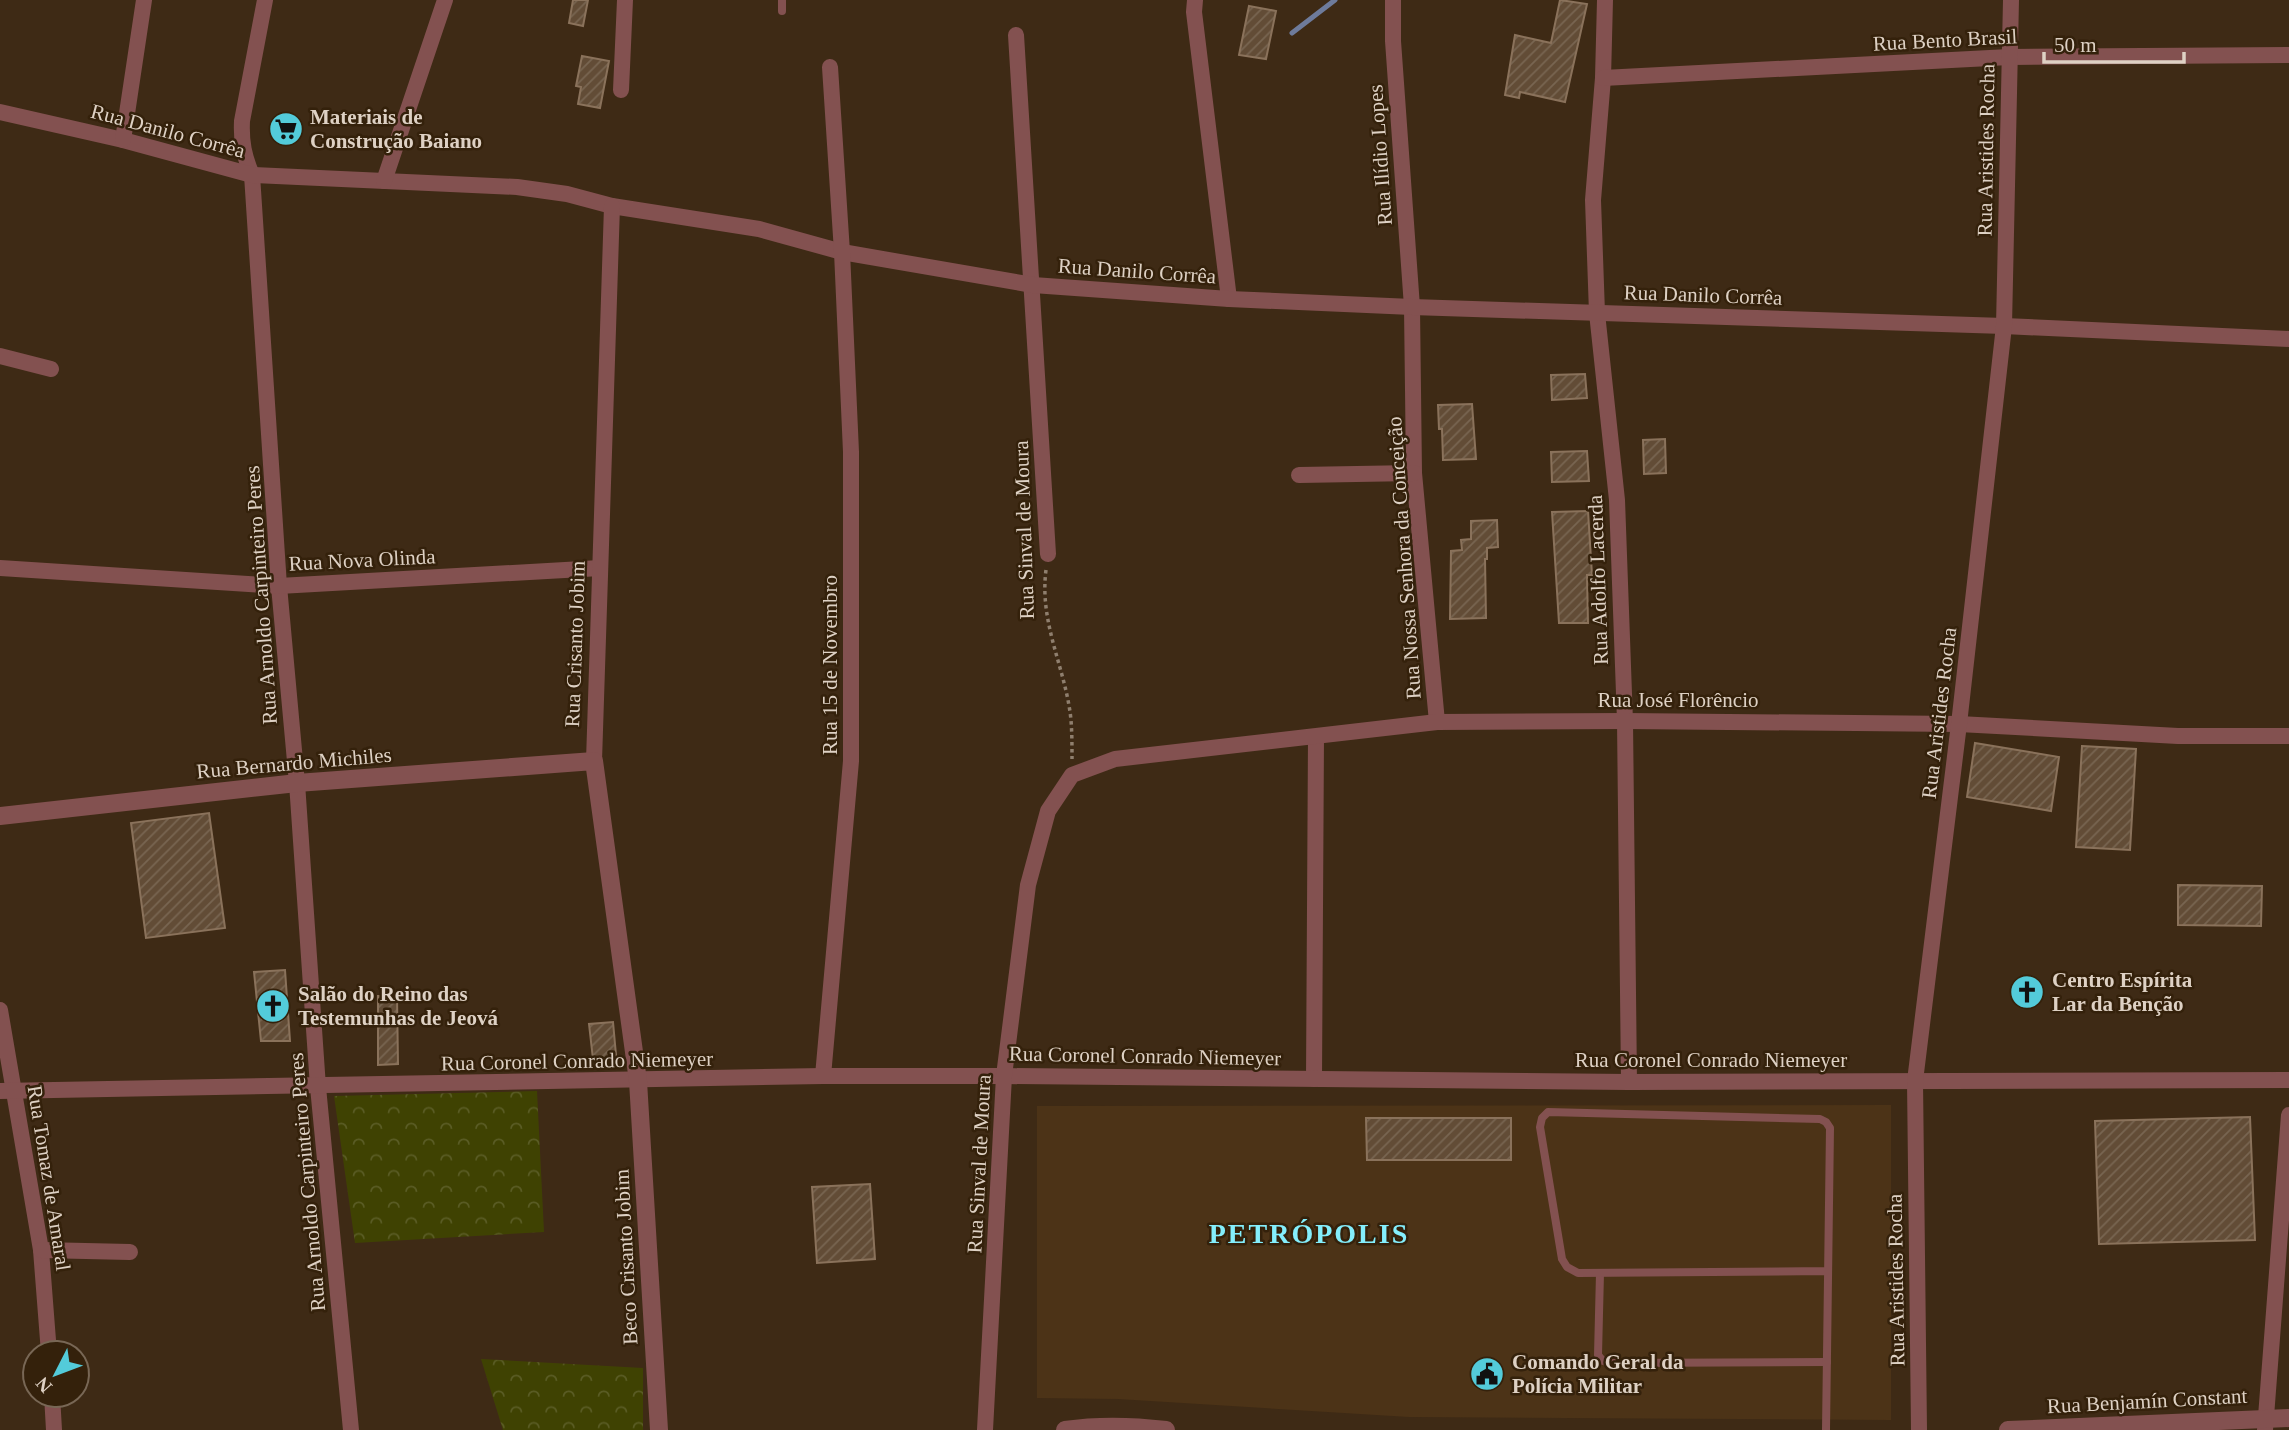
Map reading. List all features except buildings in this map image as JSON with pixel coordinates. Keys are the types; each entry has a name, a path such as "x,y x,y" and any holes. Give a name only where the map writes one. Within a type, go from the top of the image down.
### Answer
{"street":[{"path":"123,140 145,0"},
{"name":"Rua Arnoldo Carpinteiro Peres","path":"265,0 242,121 243,149 252,175 279,586 297,783 318,1087 351,1430"},
{"path":"384,181 445,0"},
{"path":"621,90 625,0"},
{"path":"1195,0 1194,12 1229,299"},
{"name":"Rua Ilídio Lopes","path":"1393,0 1393,41 1412,307"},
{"name":"Rua Adolfo Lacerda","path":"1605,0 1603,78 1593,200 1597,313 1617,500 1625,721 1629,1082"},
{"name":"Rua Aristides Rocha","path":"1919,1430 1915,1081 2004,326 2011,0"},
{"name":"Rua Sinval de Moura","path":"1016,34 1048,554"},
{"name":"Rua Bento Brasil","path":"1603,78 2009,57 2289,55"},
{"name":"Rua 15 de Novembro","path":"823,1076 851,761 851,452 830,67"},
{"name":"Rua Danilo Corrêa","path":"0,112 123,140 252,175 517,187 567,194 612,206 759,229 842,252 1033,285 1229,299 1412,307 2004,326 2289,339"},
{"name":"Rua Crisanto Jobim","path":"612,206 594,761 638,1081"},
{"name":"Rua Nossa Senhora da Conceição","path":"1412,307 1414,473 1437,722"},
{"path":"0,356 51,369"},
{"path":"1299,475 1414,473"},
{"name":"Rua Nova Olinda","path":"0,568 279,586 600,568"},
{"name":"Rua José Florêncio","path":"1072,775 1115,759 1437,722 1959,724 2178,736 2289,736"},
{"path":"1314,1079 1316,737"},
{"name":"Rua Bernardo Michiles","path":"0,816 297,783 594,761"},
{"name":"Rua Sinval de Moura","path":"985,1430 1004,1076 1028,885 1048,811 1072,775"},
{"name":"Rua Tomaz de Amaral","path":"0,1010 8,1091 41,1250 48,1339"},
{"name":"Rua Coronel Conrado Niemeyer","path":"8,1091 823,1076 1629,1082 2289,1080"},
{"name":"Beco Crisanto Jobim","path":"638,1081 660,1430"},
{"path":"2265,1424 2289,1115"},
{"path":"41,1250 130,1252"},
{"path":"53,1409 54,1430"},
{"name":"Rua Benjamín Constant","path":"2008,1430 2265,1424 2289,1418"},
{"path":"1065,1430 1139,1426 1166,1430"}],"lane":[{"path":"782,0 782,11"},
{"path":"1826,1430 1830,1128 1826,1122 1820,1119 1548,1111 1542,1118 1540,1127 1562,1259 1567,1267 1578,1273 1828,1271"},
{"path":"1600,1273 1598,1355 1603,1361 1827,1363"}],"path":[{"name":"Rua Sinval de Moura","path":"1048,554 1043,590 1071,719 1072,775"}],"shaded area":[{"path":"1891,1105 1891,1420 1409,1417 1118,1399 1037,1398 1037,1106"}],"green space":[{"path":"537,1091 544,1232 355,1243 334,1096"},
{"path":"481,1359 643,1368 643,1430 503,1430"}],"waterway":[{"name":"PETRÓPOLIS","path":"1292,33 1335,0"}],"place":[{"name":"Materiais de Construção Baiano","path":"286,129"},
{"name":"Centro Espírita Lar da Benção","path":"2027,992"},
{"name":"Salão do Reino das Testemunhas de Jeová","path":"273,1006"},
{"name":"Comando Geral da Polícia Militar","path":"1487,1374"}],"district":[{"name":"PETRÓPOLIS","path":"1309,1233"}]}
